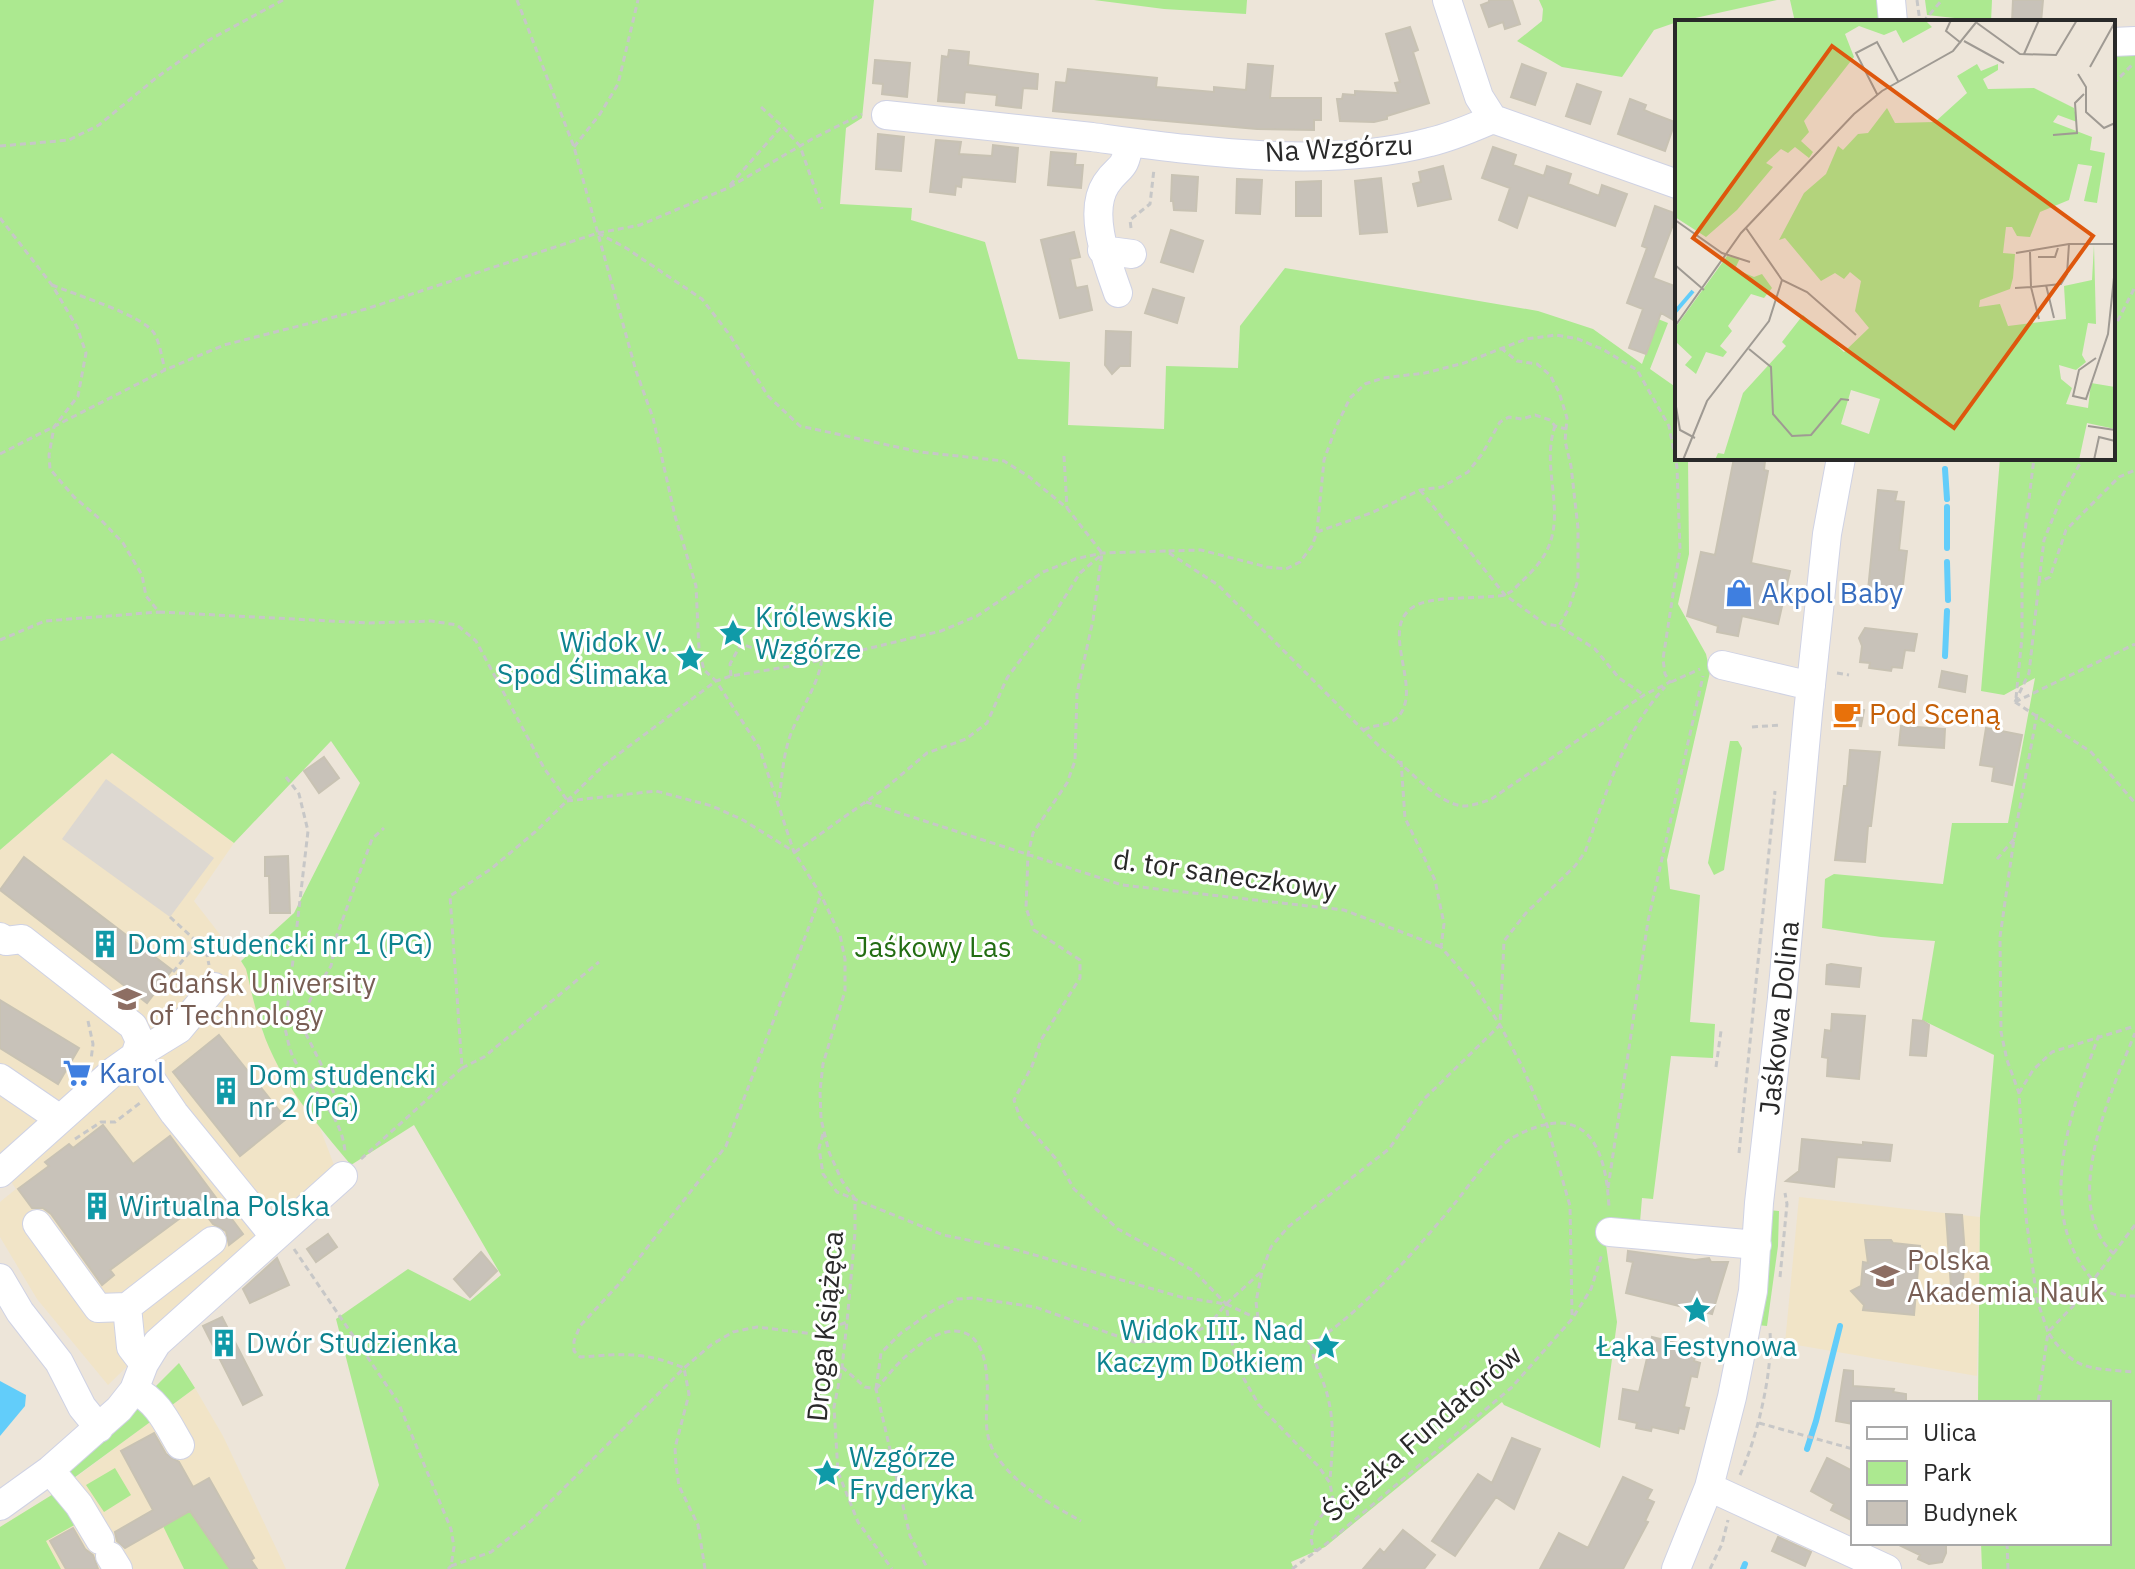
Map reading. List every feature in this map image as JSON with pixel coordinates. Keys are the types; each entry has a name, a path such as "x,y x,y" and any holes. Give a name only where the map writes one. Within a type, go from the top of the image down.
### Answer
{"street":[{"path":"1447,0 1479,97 1493,119 1675,183"},
{"path":"1891,0 1893,20"},
{"path":"2115,42 2135,41"},
{"name":"Na Wzgórzu","path":"872,115 1129,143 1278,155 1363,153 1432,142 1493,119"},
{"path":"1118,293 1102,250 1099,210 1105,185 1126,164 1129,143"},
{"path":"1102,250 1132,254"},
{"name":"Jaśkowa Dolina","path":"1676,1569 1709,1487 1740,1365 1753,1291 1827,534 1841,460"},
{"path":"1722,665 1811,686"},
{"path":"0,937 6,941 22,939 138,1032 140,1041 135,1056"},
{"path":"0,1173 135,1056 179,1029 214,987"},
{"path":"135,1056 174,1113 275,1237"},
{"path":"0,1078 60,1119"},
{"path":"0,1506 50,1470 119,1409 134,1390 144,1364 157,1343 343,1176"},
{"path":"37,1224 98,1308 127,1307 212,1241"},
{"path":"1610,1232 1757,1245"},
{"path":"0,1278 20,1312 59,1362 82,1407 99,1428"},
{"path":"127,1307 131,1347 144,1364"},
{"path":"134,1390 148,1397 180,1445"},
{"path":"50,1470 79,1505 109,1555"},
{"path":"1709,1487 1887,1569"}],"path":[{"path":"0,146 69,140 99,125 209,40 283,0"},
{"name":"Droga Książęca","path":"517,0 574,147 636,371 653,418 675,516 696,586 699,650 704,670 716,681 759,747 794,852 821,895 840,935 845,959 845,991 823,1064 820,1091 829,1152 842,1181 855,1199 847,1322 834,1407 838,1472 858,1522 892,1569"},
{"path":"574,147 600,114 618,84 638,0"},
{"path":"1917,0 1922,20"},
{"path":"1924,20 1942,0"},
{"path":"2115,82 2135,62"},
{"path":"761,107 800,146 822,209"},
{"path":"0,454 165,370 224,345 366,309 598,233 640,225 728,188 800,146 872,115"},
{"path":"728,188 782,126"},
{"path":"0,218 52,285 77,327 86,353 78,396 54,427 50,469 74,497 123,543 142,575 146,596 159,612"},
{"path":"598,233 702,299 729,334 768,396 800,426 920,452 1004,461 1067,508 1102,553 1093,620 1077,693 1075,761 1067,783 1033,833 1028,855 1026,908 1034,930 1080,960 1080,978 1041,1040 1032,1066 1014,1100 1020,1118 1058,1161 1074,1189 1118,1229 1194,1271 1226,1304 1233,1349 1251,1392 1259,1405 1319,1467 1330,1483"},
{"path":"52,285 129,314 154,333 165,370"},
{"path":"2115,326 2135,287"},
{"path":"462,1068 450,896 491,869 604,765 716,681 941,631 977,616 1043,572 1075,559 1102,553 1201,550 1286,569 1300,562 1312,546 1317,532 1324,460 1350,398 1365,384 1464,363 1526,339 1556,335 1578,339 1637,370 1669,426 1675,457"},
{"path":"1501,348 1517,361 1537,364 1550,375 1567,418 1577,517 1578,580 1559,626"},
{"path":"1317,532 1371,513 1420,490 1442,487 1468,472 1500,422 1509,417 1522,419 1535,415 1566,429"},
{"path":"1363,730 1393,721 1404,706 1406,677 1399,629 1405,614 1416,606 1432,601 1505,595 1538,565 1546,553 1554,530 1554,495 1548,456 1555,426"},
{"path":"1064,456 1067,508"},
{"path":"1670,682 1665,674 1663,659 1680,549 1676,460"},
{"path":"2015,702 2022,637 2022,556 2034,460"},
{"path":"2015,702 2029,673 2044,540 2061,498 2082,460"},
{"path":"2039,582 2050,577 2066,530 2119,477 2135,470"},
{"path":"1420,490 1505,595 1545,624 1559,626 1595,649 1619,678 1644,695"},
{"path":"1166,551 1218,585 1384,751 1401,761 1442,799 1464,806 1490,800 1644,695 1692,671 1704,669 1648,921 1608,1194"},
{"path":"567,801 656,791 743,820 794,852 866,802 927,753 966,739 987,723 1007,678 1051,619 1080,573 1102,553"},
{"path":"0,640 45,621 159,612 369,623 431,621 457,625 476,641 544,768 567,801"},
{"path":"733,632 736,627 730,624 724,636 767,653 805,651 822,659"},
{"path":"731,676 730,664 741,644"},
{"path":"2015,702 2135,644"},
{"path":"778,803 791,734 820,672 822,659"},
{"path":"1836,673 1849,675"},
{"path":"1258,1319 1256,1302 1271,1247 1288,1227 1389,1149 1423,1100 1500,1025 1504,941 1526,913 1575,866 1585,852 1620,756 1643,716 1670,682"},
{"path":"2015,702 2091,752 2135,803"},
{"path":"2037,714 2000,937 2001,1032 2019,1093 2026,1217 2037,1300 2048,1332 2059,1350 2087,1368 2135,1372"},
{"path":"1752,727 1781,725"},
{"path":"1401,761 1405,818 1435,880 1444,924 1441,947 1473,984 1500,1025 1523,1068 1547,1125 1570,1206 1572,1319"},
{"path":"286,777 299,794 308,831 285,1029 292,1056 332,1112 341,1130 345,1149 343,1176"},
{"path":"1739,1154 1776,786"},
{"name":"d. tor saneczkowy","path":"866,802 1122,885 1344,910 1441,947"},
{"path":"332,1112 336,1100 330,1082 300,1022 331,966 337,935 372,839 384,828"},
{"path":"1997,859 2014,839"},
{"path":"684,1368 656,1356 628,1353 580,1357 574,1351 574,1341 580,1326 618,1285 726,1146 821,895"},
{"path":"170,917 206,950 214,987"},
{"path":"181,978 173,972 197,943"},
{"path":"343,1176 462,1068 484,1057 599,962"},
{"path":"85,989 88,1030 93,1044 87,1069"},
{"path":"2019,1093 2033,1070 2052,1052 2135,1026"},
{"path":"1716,1067 1721,1031"},
{"path":"2114,1254 2101,1239 2092,1212 2090,1175 2095,1139 2135,1033"},
{"path":"2099,1035 2068,1126 2062,1210 2070,1243 2093,1281 2117,1297 2135,1296"},
{"path":"115,1122 147,1098"},
{"path":"1311,1344 1329,1333 1399,1265 1510,1139 1547,1125 1570,1124 1587,1131 1600,1153 1608,1194 1610,1232"},
{"path":"824,1130 819,1148 823,1174 837,1192 943,1235 1017,1250 1181,1297 1226,1304 1311,1344"},
{"path":"2038,1401 2048,1332 2093,1281 2135,1225"},
{"name":"Ścieżka Fundatorów","path":"1293,1569 1511,1388 1572,1319 1591,1289 1610,1232"},
{"path":"275,1237 284,1238 291,1244 398,1402 451,1529 454,1547 450,1568"},
{"path":"928,1569 910,1536 876,1389 881,1353 901,1333 934,1310 957,1299 973,1298 1035,1307 1134,1342 1175,1340 1208,1326 1226,1304 1262,1271"},
{"path":"450,1568 491,1552 531,1521 684,1368 711,1345 733,1332 757,1327 814,1334 847,1322"},
{"path":"876,1389 907,1355 944,1332 961,1330 978,1341 983,1350 987,1380 985,1423 994,1451 1017,1478 1054,1506 1081,1521"},
{"path":"1739,1476 1759,1423 1765,1394 1770,1333"},
{"path":"1311,1344 1328,1398 1334,1438 1330,1483 1333,1501 1310,1533 1311,1544 1316,1551"},
{"path":"842,1367 865,1387 876,1389"},
{"path":"684,1368 689,1394 675,1448 676,1465 679,1486 698,1525 705,1569"},
{"path":"1759,1423 1851,1448"},
{"path":"2007,1545 2008,1569"}],"shaded area":[{"name":"Gdańsk University of Technology","path":"112,753 234,843 194,901 246,968 262,1030 279,1069 320,1128 334,1165 108,1385 37,1299 0,1237 0,1202 16,1189 0,1165 0,850"},
{"path":"106,779 214,858 170,917 62,839"},
{"name":"Polska Akademia Nauk","path":"1799,1197 1980,1217 1977,1376 1785,1343"},
{"path":"195,1388 223,1436 286,1569 0,1569 0,1527 55,1493"}],"green space":[{"name":"Jaśkowy Las","path":"0,0 874,0 862,118 846,128 840,204 912,208 911,220 985,242 1018,359 1070,362 1068,425 1164,429 1166,366 1238,368 1240,326 1285,268 1538,311 1593,329 1642,364 1658,319 1668,323 1650,369 1675,387 1675,460 1688,460 1689,554 1678,604 1706,654 1710,672 1667,860 1670,889 1700,895 1690,1022 1715,1024 1713,1058 1671,1056 1653,1199 1642,1198 1640,1222 1606,1245 1617,1322 1600,1448 1502,1402 1325,1547 1291,1562 1294,1569 345,1569 379,1485 336,1319 408,1269 470,1301 501,1275 414,1125 351,1165 312,1118 269,1048 241,961 294,913 360,783 331,741 234,843 112,753 0,850"},
{"path":"1094,0 1247,0 1246,14 1164,9"},
{"path":"1539,0 1777,0 1675,20 1675,23 1654,30 1622,77 1562,67 1517,41 1542,21 1543,9"},
{"path":"1790,0 1877,0 1880,20 1795,20"},
{"path":"1925,0 1992,0 1991,20 1927,15"},
{"path":"2135,53 2135,1569 1982,1569 1981,1545 2111,1545 2111,1401 1978,1401 1980,1217 1994,1055 1922,1020 1935,941 1822,928 1825,879 1834,874 1943,884 1952,823 2008,823 2035,678 2004,695 1981,691 2000,460 2115,460 2115,55"},
{"path":"1730,741 1738,741 1742,748 1724,870 1714,875 1708,863"},
{"path":"1768,1210 1779,1211 1778,1246 1767,1326 1757,1325"},
{"path":"179,1363 195,1388 164,1411 154,1388"},
{"path":"140,1405 157,1417 67,1483 65,1467"},
{"path":"115,1468 131,1495 104,1512 86,1485"},
{"path":"55,1493 78,1523 46,1541 61,1569 0,1569 0,1527"},
{"path":"190,1511 230,1569 184,1569 163,1526"}],"water":[{"path":"0,1381 26,1395 25,1406 0,1436"}],"building":[{"path":"1489,0 1512,0 1520,24 1505,29 1503,22 1489,27 1481,5"},
{"path":"2013,0 2043,0 2041,20 2012,20"},
{"path":"1410,27 1418,50 1413,52 1429,103 1374,122 1340,121 1337,99 1342,99 1343,94 1355,95 1355,91 1398,93 1395,83 1400,82 1386,34"},
{"path":"949,50 969,52 968,65 1038,74 1037,89 1023,88 1021,108 996,105 997,95 965,92 964,103 938,101 942,56 948,57"},
{"path":"875,60 910,63 907,97 882,94 883,84 873,83"},
{"path":"1248,64 1273,66 1270,98 1321,98 1321,120 1314,120 1314,130 1257,129 1053,111 1056,82 1066,83 1068,69 1157,78 1156,87 1214,92 1214,87 1246,90"},
{"path":"1522,64 1546,73 1535,105 1511,97"},
{"path":"1577,84 1601,92 1590,124 1566,116"},
{"path":"1630,99 1646,105 1644,110 1675,122 1665,151 1618,134"},
{"path":"878,134 904,137 901,171 876,169"},
{"path":"936,140 961,142 959,154 992,156 993,145 1018,148 1015,182 962,177 961,187 956,186 955,195 930,192"},
{"path":"1493,147 1516,155 1513,165 1544,176 1547,166 1571,174 1568,184 1599,196 1602,185 1627,194 1615,226 1528,195 1517,228 1499,220 1510,188 1482,178"},
{"path":"1051,152 1076,154 1075,165 1083,165 1081,188 1048,185"},
{"path":"1443,166 1451,199 1418,206 1413,184 1421,182 1419,172"},
{"path":"1172,175 1198,177 1196,211 1174,210 1171,201"},
{"path":"1381,178 1387,232 1360,234 1355,181"},
{"path":"1237,179 1262,180 1260,214 1236,213"},
{"path":"1321,181 1321,216 1296,216 1296,182"},
{"path":"1655,206 1675,213 1653,278 1675,286 1675,321 1661,313 1646,354 1629,348 1643,309 1627,303 1647,248 1642,246"},
{"path":"1171,230 1203,241 1193,272 1161,262"},
{"path":"1074,232 1080,257 1070,259 1076,288 1087,286 1092,310 1060,318 1041,240"},
{"path":"1153,289 1184,298 1177,323 1145,313"},
{"path":"1106,331 1131,332 1130,366 1120,366 1112,374 1105,365"},
{"path":"1734,460 1765,461 1764,470 1768,471 1751,563 1790,571 1778,624 1742,616 1738,636 1717,632 1718,626 1687,616 1701,552 1715,555"},
{"path":"1878,490 1897,492 1895,501 1904,502 1899,550 1907,551 1902,593 1868,590"},
{"path":"1865,628 1917,634 1914,651 1905,650 1902,668 1892,667 1891,671 1869,668 1870,663 1860,662 1862,646 1859,638"},
{"path":"1942,671 1967,676 1965,692 1939,687"},
{"path":"1844,707 1864,710 1861,726 1841,723"},
{"path":"1901,726 1945,729 1944,748 1899,745"},
{"path":"1986,728 2022,735 2012,785 1992,781 1994,767 1980,765"},
{"path":"1850,750 1880,752 1865,862 1835,860"},
{"path":"324,757 339,778 319,793 304,771"},
{"path":"288,856 290,913 270,913 265,857"},
{"name":"Dom studencki nr 1 (PG)","path":"24,857 172,970 147,1003 0,890"},
{"path":"1827,965 1861,968 1859,987 1826,984"},
{"path":"0,1000 79,1048 58,1084 0,1048"},
{"path":"1832,1014 1865,1016 1859,1079 1827,1076 1828,1058 1822,1057 1825,1030 1831,1031"},
{"path":"1913,1020 1929,1025 1926,1056 1910,1055"},
{"name":"Dom studencki nr 2 (PG)","path":"219,1035 286,1119 240,1156 173,1072"},
{"name":"Wirtualna Polska","path":"103,1125 133,1164 170,1136 243,1234 229,1245 226,1231 213,1224 198,1205 110,1270 114,1275 102,1285 51,1214 43,1208 32,1208 18,1189 49,1166 45,1162 69,1144 73,1148"},
{"path":"1802,1139 1892,1145 1890,1161 1837,1157 1834,1187 1786,1181 1799,1171"},
{"path":"1946,1214 1962,1215 1965,1254 1961,1303 1952,1302"},
{"path":"328,1234 337,1247 316,1262 307,1249"},
{"path":"1865,1240 1891,1240 1893,1243 1920,1246 1914,1315 1863,1310 1864,1305 1851,1291 1861,1286 1863,1262 1868,1263"},
{"path":"1628,1251 1728,1262 1712,1314 1626,1293 1633,1262 1627,1261"},
{"path":"481,1252 497,1271 470,1297 454,1279"},
{"path":"277,1258 289,1285 250,1303 243,1289"},
{"name":"Dwór Studzienka","path":"222,1317 262,1395 243,1405 203,1326"},
{"path":"1652,1337 1697,1348 1694,1361 1700,1363 1697,1377 1691,1376 1684,1407 1689,1408 1684,1429 1679,1428 1678,1433 1652,1427 1651,1431 1636,1428 1637,1423 1619,1419 1623,1389 1639,1392"},
{"path":"1844,1370 1853,1371 1853,1386 1894,1389 1893,1392 1906,1394 1906,1401 1851,1401 1851,1424 1836,1421"},
{"path":"154,1433 166,1454 179,1462 193,1487 209,1478 254,1558 251,1560 257,1569 230,1569 190,1511 125,1548 117,1541 115,1532 153,1510 121,1451"},
{"path":"1512,1438 1540,1449 1514,1509 1496,1497 1455,1556 1432,1541 1478,1474 1492,1483"},
{"path":"1827,1458 1851,1470 1851,1520 1831,1510 1834,1504 1811,1491"},
{"path":"1623,1477 1652,1490 1647,1499 1654,1502 1645,1521 1648,1522 1623,1569 1540,1569 1559,1533 1588,1548"},
{"path":"73,1528 85,1549 93,1555 98,1569 66,1569 50,1541"},
{"path":"1403,1530 1435,1555 1424,1569 1363,1569 1380,1549 1384,1553"},
{"path":"1778,1537 1811,1552 1805,1566 1772,1551"},
{"path":"1899,1545 1946,1545 1942,1562 1929,1564 1918,1559 1920,1555"}],"waterway":[{"path":"1945,469 1947,499"},
{"path":"1947,507 1947,548"},
{"path":"1947,562 1948,600"},
{"path":"1945,656 1947,611"},
{"path":"1807,1449 1840,1326"},
{"path":"1743,1569 1745,1564"}],"place":[{"name":"Akpol Baby","path":"1739,593"},
{"name":"Królewskie Wzgórze","path":"733,633"},
{"name":"Widok V. Spod Ślimaka","path":"690,658"},
{"name":"Pod Sceną","path":"1847,714"},
{"name":"Dom studencki nr 1 (PG)","path":"105,944"},
{"name":"Gdańsk University of Technology","path":"127,999"},
{"name":"Karol","path":"77,1073"},
{"name":"Dom studencki nr 2 (PG)","path":"226,1091"},
{"name":"Wirtualna Polska","path":"97,1206"},
{"name":"Polska Akademia Nauk","path":"1885,1276"},
{"name":"Łąka Festynowa","path":"1697,1310"},
{"name":"Dwór Studzienka","path":"224,1343"},
{"name":"Widok III. Nad Kaczym Dołkiem","path":"1326,1346"},
{"name":"Wzgórze Fryderyka","path":"827,1473"}]}
